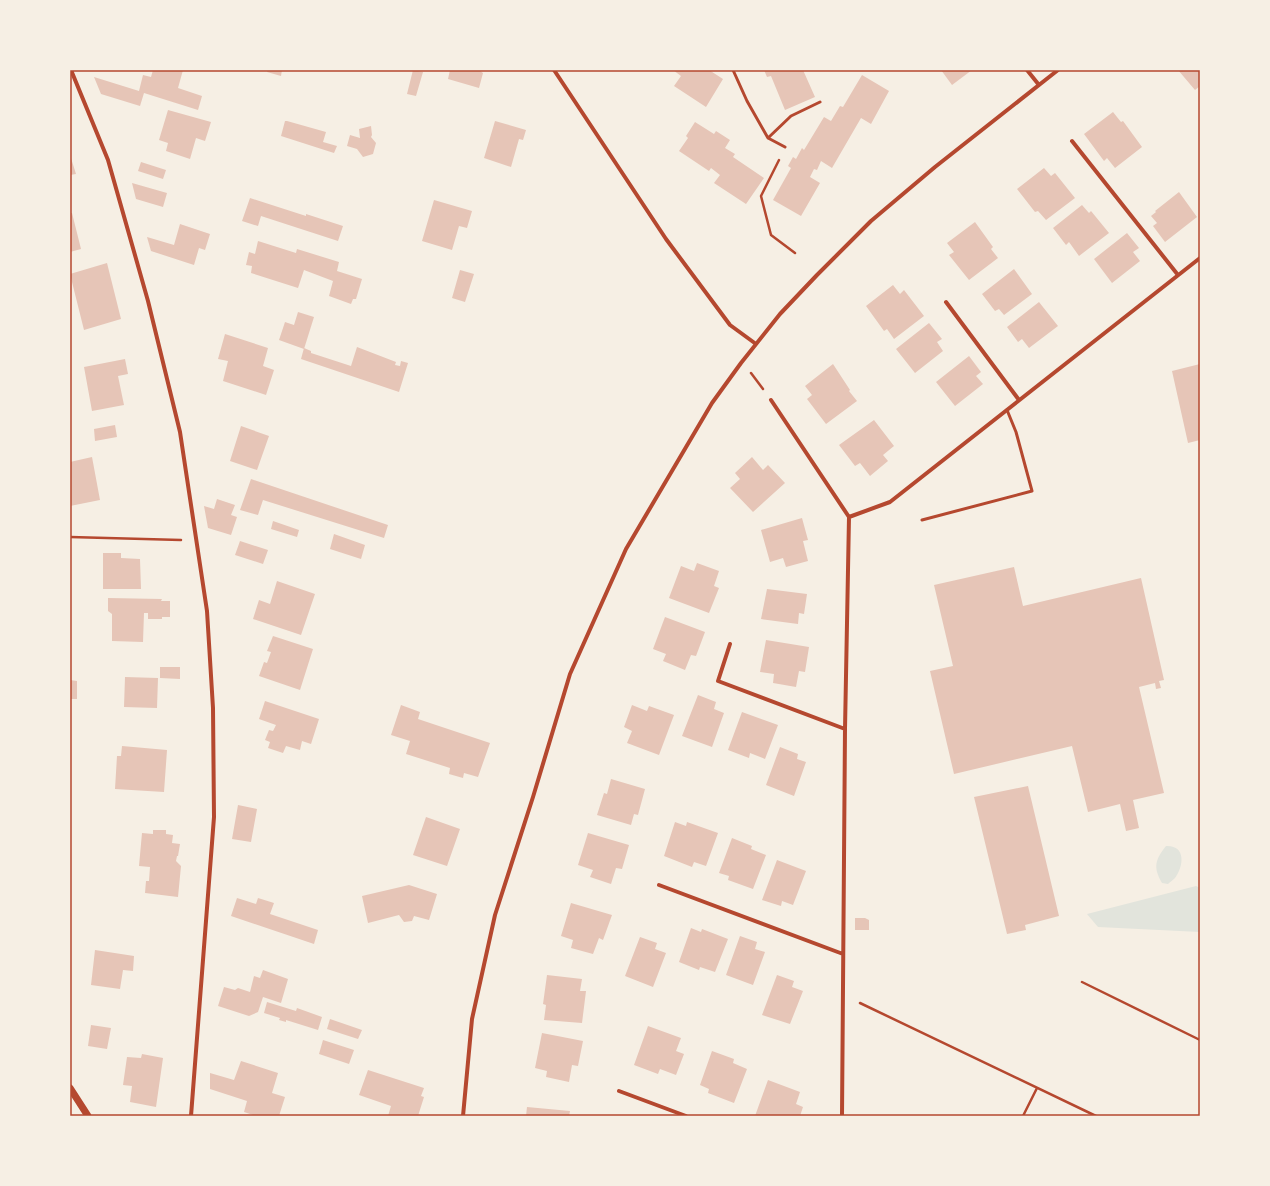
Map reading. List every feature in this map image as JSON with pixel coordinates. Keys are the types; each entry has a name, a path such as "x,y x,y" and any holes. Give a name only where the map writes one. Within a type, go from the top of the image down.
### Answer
{"street":[{"path":"72,70 108,160 148,300 180,432 207,611 213,708 214,817 191,1116"},
{"path":"554,70 671,245 730,325 756,344"},
{"path":"1027,70 1039,85"},
{"path":"463,1116 472,1019 495,915 533,797 570,674 626,549 712,402 756,344 786,309 871,221 935,167 1058,70"},
{"path":"1072,141 1178,275"},
{"path":"848,517 890,502 1200,258"},
{"path":"946,302 1019,400"},
{"path":"771,400 848,517 842,1116"},
{"path":"730,644 718,682 845,729"},
{"path":"659,885 843,954"},
{"path":"70,1088 88,1116"},
{"path":"619,1091 686,1116"}],"lane":[{"path":"733,70 747,101 768,138 785,147"},
{"path":"768,138 791,116 820,102"},
{"path":"922,520 1032,491 1016,432 1007,410"}],"path":[{"path":"785,147 762,196 771,235 795,253"},
{"path":"741,363 755,377 771,400"},
{"path":"70,537 196,540"},
{"path":"1082,982 1200,1040"},
{"path":"860,1003 1096,1116"},
{"path":"1023,1116 1037,1088"}],"shaded area":[{"path":"1166,846 1177,849 1181,857 1178,873 1168,884 1162,883 1156,868 1159,855"},
{"path":"1196,886 1200,888 1200,932 1098,927 1087,914"}],"building":[{"path":"153,70 183,70 178,88 202,96 198,110 144,93 140,106 101,94 94,77 139,91 143,75 151,77"},
{"path":"268,70 282,70 281,76 267,72"},
{"path":"413,70 423,72 416,96 407,94"},
{"path":"450,70 480,70 483,73 479,88 448,79"},
{"path":"673,70 709,70 723,79 706,107 674,86 681,76"},
{"path":"764,70 803,70 815,97 785,110 771,76 767,77"},
{"path":"941,70 972,70 952,85"},
{"path":"1178,70 1200,70 1200,86 1195,90"},
{"path":"862,75 889,91 871,124 861,118 832,168 821,161 817,170 814,169 810,177 820,183 801,216 773,200 791,168 788,166 793,157 796,159 802,148 804,150 824,117 831,121 840,106 843,107"},
{"path":"168,110 211,122 205,141 196,138 190,159 166,151 168,143 159,140"},
{"path":"1113,112 1121,122 1123,121 1142,147 1115,168 1107,158 1104,161 1084,134"},
{"path":"285,121 326,132 323,142 337,146 334,153 281,136"},
{"path":"495,121 526,130 523,140 519,139 511,167 484,158"},
{"path":"695,122 714,134 716,131 730,140 725,148 735,154 733,157 764,178 746,204 714,183 720,175 711,168 709,171 679,151 688,138 686,136"},
{"path":"371,126 371,137 376,143 373,154 363,157 357,149 347,146 350,135 360,138 359,129"},
{"path":"70,155 76,174 70,175"},
{"path":"141,162 166,170 163,179 138,171"},
{"path":"1044,168 1051,176 1055,173 1075,198 1046,220 1038,211 1035,212 1017,189"},
{"path":"132,183 167,193 163,207 136,199"},
{"path":"1179,192 1197,217 1165,242 1153,226 1157,223 1151,216"},
{"path":"250,198 343,226 338,241 261,216 258,226 242,221"},
{"path":"434,200 472,211 467,228 459,226 452,250 422,241"},
{"path":"1082,205 1089,213 1091,211 1109,233 1079,256 1069,242 1066,245 1053,228"},
{"path":"70,213 72,213 81,249 70,252"},
{"path":"975,222 993,247 991,249 998,258 969,280 949,255 954,252 947,243"},
{"path":"180,224 210,234 205,250 199,248 194,265 151,251 147,237 174,245"},
{"path":"1127,233 1139,248 1133,252 1140,261 1112,283 1094,259"},
{"path":"258,241 296,253 297,249 339,262 337,271 362,279 356,299 353,299 351,304 329,296 333,281 304,270 298,288 251,273 252,266 246,265 249,252 255,254"},
{"path":"107,263 121,319 84,330 70,274"},
{"path":"1014,269 1032,294 1004,315 999,309 995,311 982,294"},
{"path":"460,270 474,274 465,302 452,298"},
{"path":"893,285 900,294 904,290 924,316 894,339 887,329 884,331 866,306"},
{"path":"1039,302 1058,326 1029,348 1022,339 1018,342 1007,327"},
{"path":"298,312 314,317 304,349 279,340 285,322 294,325"},
{"path":"929,323 942,339 937,342 943,351 915,373 896,349"},
{"path":"225,334 268,348 263,366 274,370 266,395 223,381 228,361 218,359"},
{"path":"357,347 396,362 395,365 400,366 401,361 408,363 399,392 301,359 304,348 311,351 311,353 351,366"},
{"path":"969,356 981,372 976,376 983,384 955,406 936,382"},
{"path":"125,359 128,374 118,376 124,405 92,411 84,367"},
{"path":"833,364 850,390 849,391 857,401 826,424 807,399 812,395 805,386"},
{"path":"1200,364 1200,440 1188,443 1172,371"},
{"path":"874,420 894,446 883,455 888,461 870,476 860,463 855,466 839,445"},
{"path":"115,425 117,437 95,441 94,429"},
{"path":"241,426 269,436 257,470 230,461"},
{"path":"92,457 100,500 70,506 70,462"},
{"path":"752,457 763,470 768,465 785,483 753,512 730,488 740,479 735,473"},
{"path":"251,479 388,525 384,538 263,500 258,515 240,510"},
{"path":"217,499 235,505 231,515 237,517 231,535 208,528 204,506 214,509"},
{"path":"802,518 808,540 803,541 808,561 786,567 783,558 770,562 761,530"},
{"path":"273,521 299,530 297,537 271,529"},
{"path":"334,534 365,545 361,559 330,549"},
{"path":"240,541 268,550 263,564 235,555"},
{"path":"103,553 121,553 121,558 140,559 141,589 103,589"},
{"path":"697,563 719,571 714,586 719,588 709,613 669,598 681,566 694,571"},
{"path":"1014,567 1023,606 1141,578 1164,680 1159,681 1161,688 1156,689 1155,683 1139,687 1164,793 1133,800 1139,828 1126,831 1120,804 1088,812 1072,746 954,774 930,671 953,666 934,585"},
{"path":"277,581 315,594 301,635 253,619 259,600 270,604"},
{"path":"767,589 807,594 804,614 799,613 798,624 761,619"},
{"path":"108,598 162,599 161,601 170,601 170,617 162,617 162,619 148,619 148,613 144,613 143,642 112,641 112,614 108,611"},
{"path":"665,617 705,632 696,656 691,655 685,670 663,661 666,654 653,649"},
{"path":"273,636 313,649 300,690 259,676 264,662 267,663 271,652 267,651"},
{"path":"766,640 809,647 805,672 799,671 796,687 773,683 774,674 760,672"},
{"path":"160,667 180,667 180,679 160,678"},
{"path":"125,677 158,678 157,708 124,707"},
{"path":"70,680 77,681 77,699 70,699"},
{"path":"698,695 716,702 714,709 724,713 712,747 682,736"},
{"path":"265,701 319,719 311,744 302,741 300,750 286,746 283,753 268,748 270,742 265,740 269,730 273,731 276,725 259,719"},
{"path":"401,705 420,712 418,719 490,743 478,777 464,773 463,778 449,774 450,768 406,754 410,741 391,735"},
{"path":"632,705 647,711 649,706 674,715 659,755 627,743 632,731 624,727"},
{"path":"742,712 778,725 765,759 750,753 749,758 728,750"},
{"path":"122,746 167,750 164,792 115,789 117,756 121,756"},
{"path":"780,747 798,754 797,759 806,762 794,796 766,785"},
{"path":"611,779 645,789 638,815 634,814 631,825 597,815 604,793 607,794"},
{"path":"1028,786 1059,916 1025,925 1026,930 1007,934 974,797"},
{"path":"238,805 257,809 251,842 232,839"},
{"path":"426,817 460,829 447,866 413,855"},
{"path":"675,822 686,826 687,822 718,833 706,866 694,862 692,867 664,856"},
{"path":"153,830 166,830 166,834 173,835 172,843 180,844 176,861 181,866 178,897 145,893 146,881 149,881 150,867 139,866 142,833 153,834"},
{"path":"588,833 629,845 622,869 616,868 611,884 590,877 593,870 578,865"},
{"path":"732,838 752,846 751,849 766,855 753,889 728,880 729,876 719,873"},
{"path":"777,860 806,871 793,905 782,901 781,906 762,900"},
{"path":"409,885 437,894 429,920 414,916 412,921 404,922 399,915 368,923 362,896"},
{"path":"237,898 256,904 258,898 274,903 270,914 318,930 314,944 231,916"},
{"path":"571,903 612,915 603,940 599,938 593,954 571,948 573,940 561,936"},
{"path":"855,918 865,918 869,920 869,930 855,930"},
{"path":"691,928 701,932 702,929 728,939 715,972 700,967 699,970 679,962"},
{"path":"740,936 757,942 755,949 765,952 753,985 726,975"},
{"path":"640,937 657,943 655,949 666,953 653,987 625,976"},
{"path":"95,950 134,956 133,971 123,970 120,989 91,985"},
{"path":"263,970 288,979 281,1003 263,997 258,1012 249,1016 218,1006 224,987 235,990 238,988 250,992 254,976 260,978"},
{"path":"547,975 582,979 580,991 586,991 582,1023 544,1020 546,1005 543,1004"},
{"path":"777,975 794,981 792,987 803,991 790,1024 762,1015"},
{"path":"267,1002 296,1011 297,1008 322,1017 318,1030 286,1020 286,1022 279,1020 280,1018 264,1013"},
{"path":"330,1019 362,1030 358,1039 327,1029"},
{"path":"91,1025 111,1028 107,1049 88,1046"},
{"path":"648,1026 681,1038 676,1051 684,1054 676,1075 660,1069 658,1074 634,1065"},
{"path":"542,1033 583,1041 578,1066 572,1065 569,1082 546,1077 547,1071 535,1068"},
{"path":"323,1040 354,1050 349,1064 319,1054"},
{"path":"712,1051 734,1059 733,1063 747,1069 734,1103 708,1093 709,1089 700,1085"},
{"path":"142,1054 163,1058 156,1107 130,1102 132,1086 123,1085 127,1057 141,1058"},
{"path":"241,1061 278,1073 272,1093 285,1097 279,1116 256,1116 244,1112 247,1101 210,1089 210,1073 234,1080"},
{"path":"368,1070 424,1088 421,1096 424,1097 418,1116 388,1116 391,1106 359,1095"},
{"path":"768,1080 800,1092 796,1104 803,1107 800,1116 755,1116"},
{"path":"527,1107 570,1111 569,1116 526,1116"}]}
